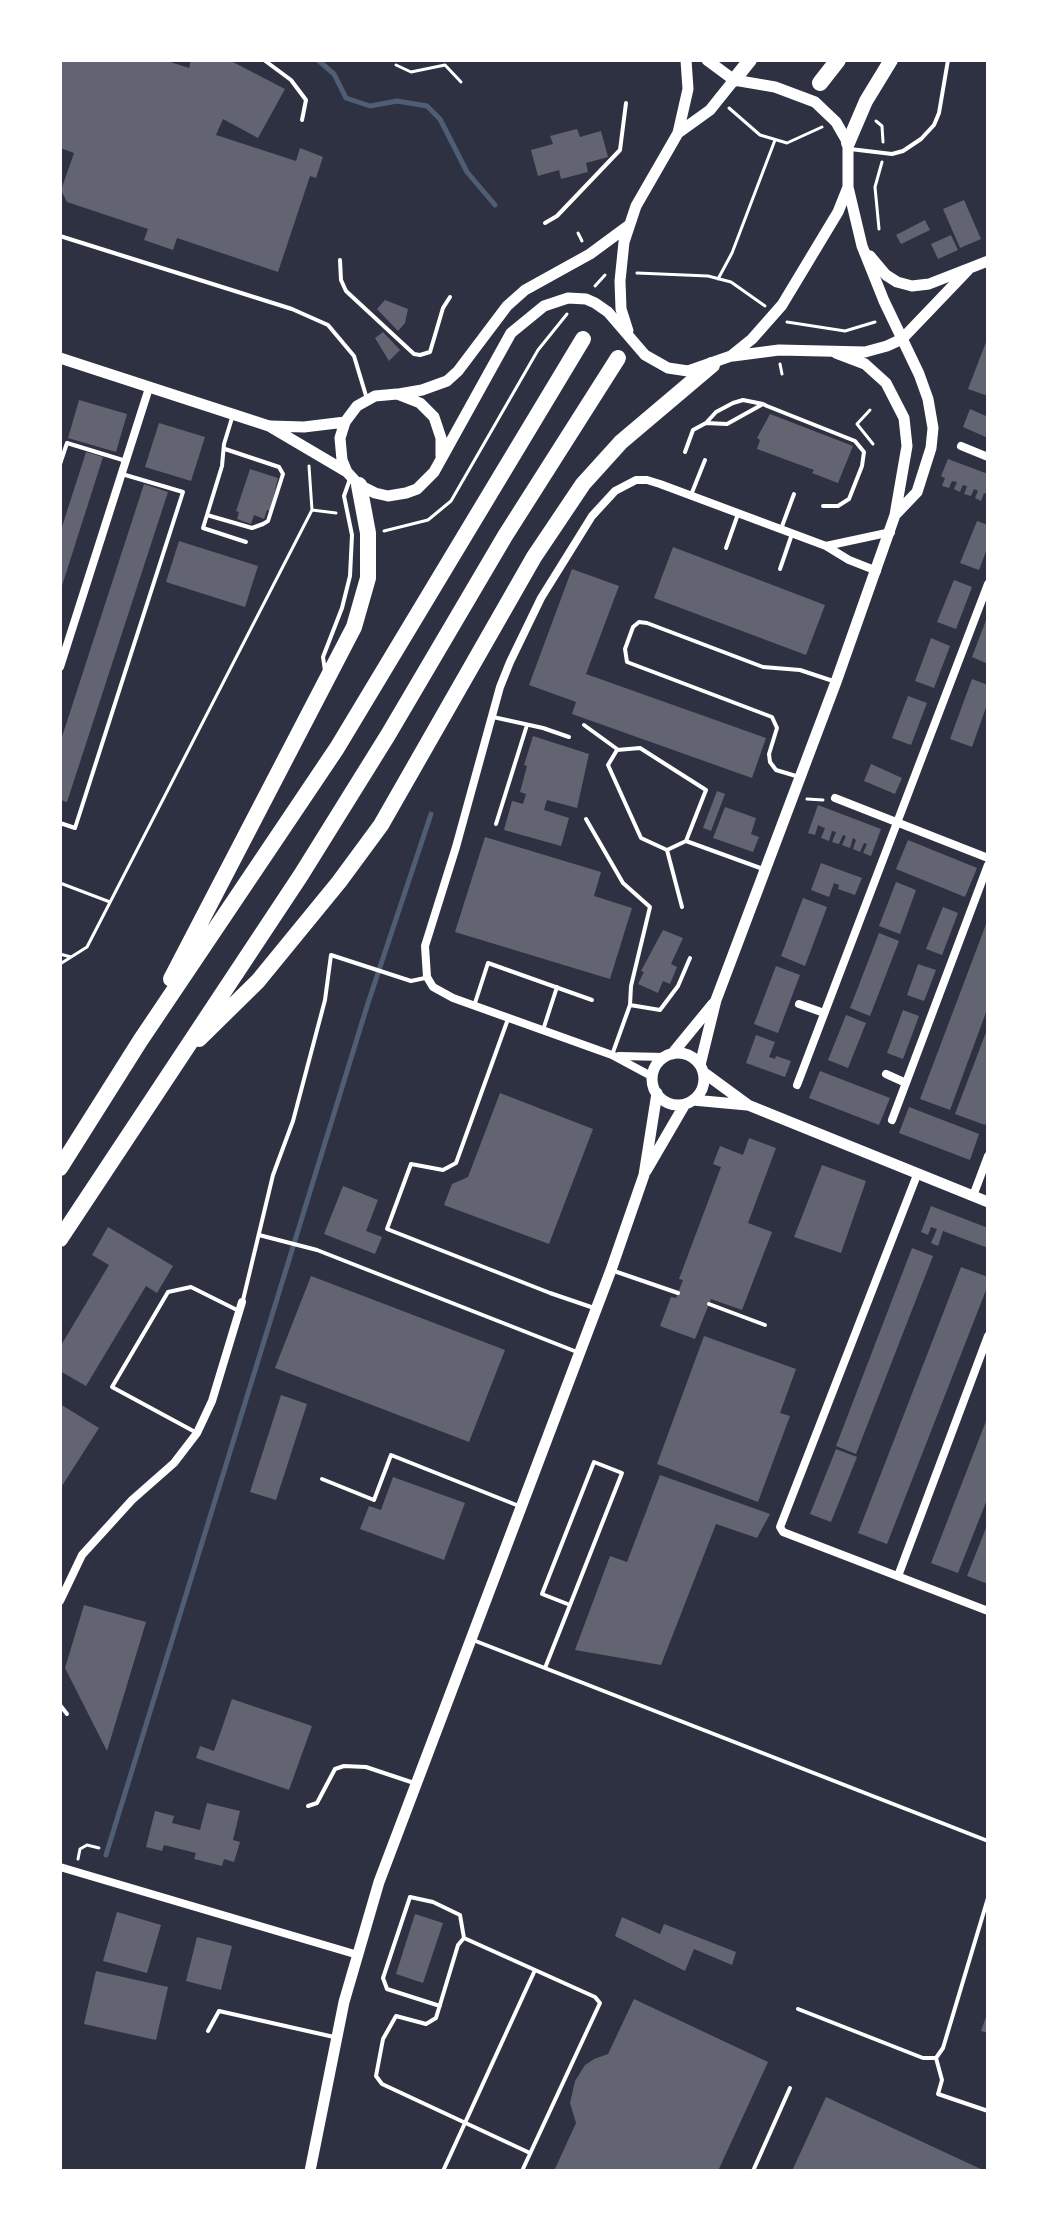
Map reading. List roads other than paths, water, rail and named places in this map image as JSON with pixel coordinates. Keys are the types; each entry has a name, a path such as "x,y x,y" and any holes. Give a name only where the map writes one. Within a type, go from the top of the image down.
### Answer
{"highway":[{"path":"734,80 750,60"},
{"path":"820,83 838,60"},
{"path":"849,146 866,101 891,60"},
{"path":"60,1168 140,1041 337,748 583,339"},
{"path":"60,1239 301,875 505,536 618,358"},
{"path":"181,1056 258,981 381,825 534,557 590,474 632,432 712,365"},
{"path":"140,1041 354,627 368,578 368,533 353,478"}],"street":[{"path":"630,339 621,309 620,281 628,226 653,173 678,133 688,89 686,60"},
{"path":"707,60 734,80 775,87 815,102 836,122 849,146 848,187 862,246 928,399 933,428 931,448 917,492 895,515"},
{"path":"678,133 710,110 734,80"},
{"path":"269,426 375,493 388,496 406,493 428,480 511,333 533,314 556,301 586,299 608,312 630,339 658,363 679,371 712,365 731,356 752,339 782,305 838,212 848,187"},
{"path":"353,478 340,447 345,422 357,406 383,394 422,390 447,381 507,306 525,290 590,254 628,226"},
{"path":"862,246 886,275 912,286 929,284 988,261"},
{"path":"731,356 779,350 865,352 902,339 968,270"},
{"path":"644,1175 689,1102 702,1088 702,1068 716,1000 877,571 895,515 907,446 904,418 886,383 865,364 836,353"},
{"path":"60,358 269,426 304,427 345,422"},
{"path":"60,667 62,650 149,388"},
{"path":"397,394 420,403 434,417 441,438 441,456"},
{"path":"961,446 988,457"},
{"path":"653,1077 613,1055 474,1006 433,987 427,977 425,946 500,687 534,612 567,554 592,516 625,484 647,480 691,495 826,546 849,560 877,571"},
{"path":"826,546 891,532"},
{"path":"797,1085 988,584"},
{"path":"835,798 988,858"},
{"path":"892,1120 988,865"},
{"path":"310,2171 336,2038 379,1882 597,1308 644,1175 657,1093 653,1077 659,1062 716,1000"},
{"path":"799,1004 824,1013"},
{"path":"613,1055 688,1055 748,1105 988,1202"},
{"path":"886,1074 906,1083"},
{"path":"657,1093 669,1103 748,1105"},
{"path":"973,1196 988,1156"},
{"path":"917,1175 780,1527 783,1532 988,1611"},
{"path":"60,1601 82,1555 132,1500 174,1463 197,1433 212,1401 241,1306"},
{"path":"898,1576 988,1336"},
{"path":"60,1867 358,1955"}],"lane":[{"path":"264,60 291,80 306,100 302,120"},
{"path":"849,146 892,154 921,139 934,125 939,113 948,60"},
{"path":"545,223 557,216 620,150 626,103"},
{"path":"60,236 292,309 328,325 354,356 367,399"},
{"path":"340,260 341,280 346,291 414,354 430,352 443,308 450,297"},
{"path":"685,452 693,430 706,423 716,412 743,400 763,404 855,441 864,452 849,499 838,506 823,506"},
{"path":"706,423 727,424 763,404"},
{"path":"233,416 203,528 246,542"},
{"path":"60,464 67,443 126,461"},
{"path":"207,515 252,528 263,524 268,521 283,474 279,467 225,449"},
{"path":"691,495 705,460"},
{"path":"60,823 75,828 183,492 122,474"},
{"path":"781,529 794,494"},
{"path":"726,548 738,514"},
{"path":"780,569 792,534"},
{"path":"799,777 776,770 770,762 769,754 777,728 772,717 627,662 624,654 633,627 639,622 647,623 763,667 800,670 836,682"},
{"path":"493,717 569,737"},
{"path":"496,824 527,725"},
{"path":"584,725 617,750 640,748 706,790 686,841 667,850"},
{"path":"617,750 608,765 641,838 667,850"},
{"path":"586,819 623,883 650,907 631,986 630,1005 613,1055"},
{"path":"686,841 765,870"},
{"path":"667,850 682,907"},
{"path":"197,1433 112,1387 168,1292 191,1287 241,1306 273,1175 293,1121 325,1000 331,955 404,980 427,977"},
{"path":"630,1005 660,1010 678,986 690,958"},
{"path":"474,1006 488,963 592,1000"},
{"path":"543,1030 557,987"},
{"path":"508,1018 456,1163 443,1170 411,1164 387,1229 550,1293 597,1308"},
{"path":"259,1235 317,1250 579,1353"},
{"path":"611,1270 678,1293"},
{"path":"709,1304 765,1325"},
{"path":"322,1479 374,1500 391,1455 521,1507"},
{"path":"545,1668 570,1605 622,1473 594,1462 542,1594 570,1605"},
{"path":"471,1639 988,1841"},
{"path":"60,1705 67,1714"},
{"path":"308,1806 317,1803 335,1769 344,1766 366,1767 416,1784"},
{"path":"440,2006 387,1989 383,1978 410,1897 433,1902 460,1915 464,1938"},
{"path":"936,2058 943,2048 988,1898"},
{"path":"464,1938 595,1997 600,2003 522,2171"},
{"path":"464,1938 458,1945 436,2018 426,2024 396,2016 383,2039 376,2076 382,2084 530,2153"},
{"path":"443,2171 535,1970"},
{"path":"798,2009 923,2058 936,2058"},
{"path":"208,2031 219,2011 336,2038"},
{"path":"936,2058 942,2080 938,2094 988,2111"},
{"path":"753,2171 790,2088"}],"waterway":[{"path":"318,60 334,74 346,98 370,106 397,101 427,106 440,119 467,172 495,205"},
{"path":"106,1855 368,1003 431,814"}]}
